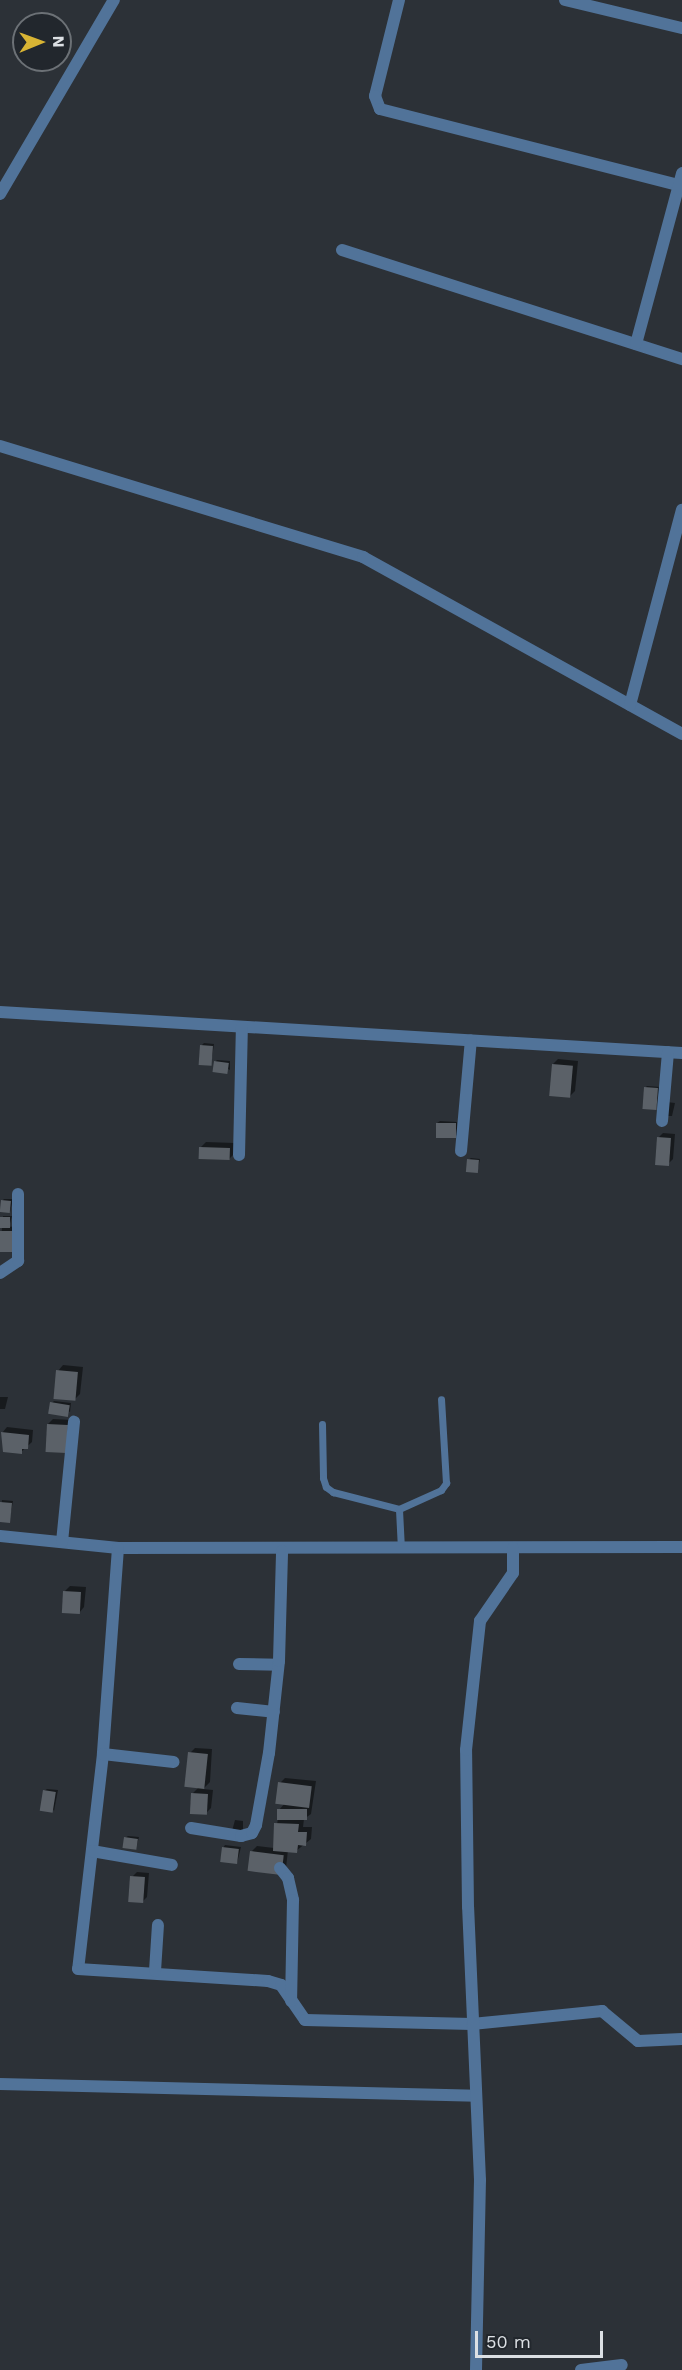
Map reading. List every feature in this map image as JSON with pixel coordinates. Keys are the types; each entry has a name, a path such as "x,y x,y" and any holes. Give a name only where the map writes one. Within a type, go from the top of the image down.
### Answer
{"street":[{"path":"0,194 114,0"},
{"path":"399,0 375,96 380,109 681,181 636,344"},
{"path":"565,0 682,28"},
{"path":"342,250 682,359"},
{"path":"0,446 363,557 682,734"},
{"path":"630,705 682,510"},
{"path":"0,1012 682,1053"},
{"path":"239,1155 242,1027"},
{"path":"461,1151 471,1040"},
{"path":"662,1121 668,1052"},
{"path":"0,1273 18,1261 18,1194"},
{"path":"62,1542 74,1422"},
{"path":"0,1536 118,1548 282,1551 682,1547"},
{"path":"118,1548 103,1754 78,1969 155,1971 267,1981 281,1985 305,2020 472,2024 602,2011 638,2041 682,2039"},
{"path":"476,2370 480,2181 472,2024 466,1750 480,1621 513,1573 513,1548"},
{"path":"190,1828 241,1836 252,1833 270,1754 278,1665 282,1551"},
{"path":"239,1664 278,1665"},
{"path":"237,1708 274,1712"},
{"path":"103,1754 174,1761"},
{"path":"92,1851 172,1865"},
{"path":"280,1868 288,1878 293,1900 291,2001"},
{"path":"155,1971 158,1925"},
{"path":"0,2084 476,2096"},
{"path":"581,2370 622,2365"}],"lane":[{"path":"322,1424 326,1487 333,1492 399,1509 441,1490 446,1483 441,1400"},
{"path":"399,1509 401,1549"}],"building":[{"path":"200,1045 213,1046 212,1066 199,1065"},
{"path":"214,1061 229,1063 227,1074 212,1072"},
{"path":"552,1064 573,1066 570,1098 549,1096"},
{"path":"644,1087 658,1088 656,1110 642,1109"},
{"path":"436,1123 456,1123 456,1138 436,1138"},
{"path":"657,1137 671,1138 669,1166 655,1165"},
{"path":"199,1147 230,1148 230,1160 199,1159"},
{"path":"467,1159 479,1160 478,1173 466,1172"},
{"path":"1,1200 11,1201 10,1213 0,1212"},
{"path":"0,1217 10,1217 10,1228 0,1228"},
{"path":"0,1231 12,1231 12,1252 0,1252"},
{"path":"56,1370 78,1372 75,1401 53,1399"},
{"path":"50,1402 70,1405 68,1417 48,1414"},
{"path":"47,1424 68,1425 67,1453 46,1452"},
{"path":"1,1432 29,1435 28,1449 22,1449 22,1454 3,1452"},
{"path":"0,1502 12,1503 10,1523 0,1522"},
{"path":"63,1591 81,1592 80,1614 62,1613"},
{"path":"188,1752 208,1754 204,1789 184,1787"},
{"path":"278,1782 312,1786 309,1808 275,1804"},
{"path":"43,1790 56,1792 53,1813 40,1811"},
{"path":"191,1793 208,1794 207,1815 190,1814"},
{"path":"277,1809 307,1809 307,1820 277,1820"},
{"path":"274,1823 299,1824 298,1832 307,1832 306,1846 298,1845 297,1853 273,1851"},
{"path":"124,1837 138,1839 136,1850 122,1848"},
{"path":"222,1847 239,1849 237,1864 220,1862"},
{"path":"250,1851 284,1855 281,1875 248,1871"},
{"path":"130,1876 145,1877 143,1903 128,1902"}]}
